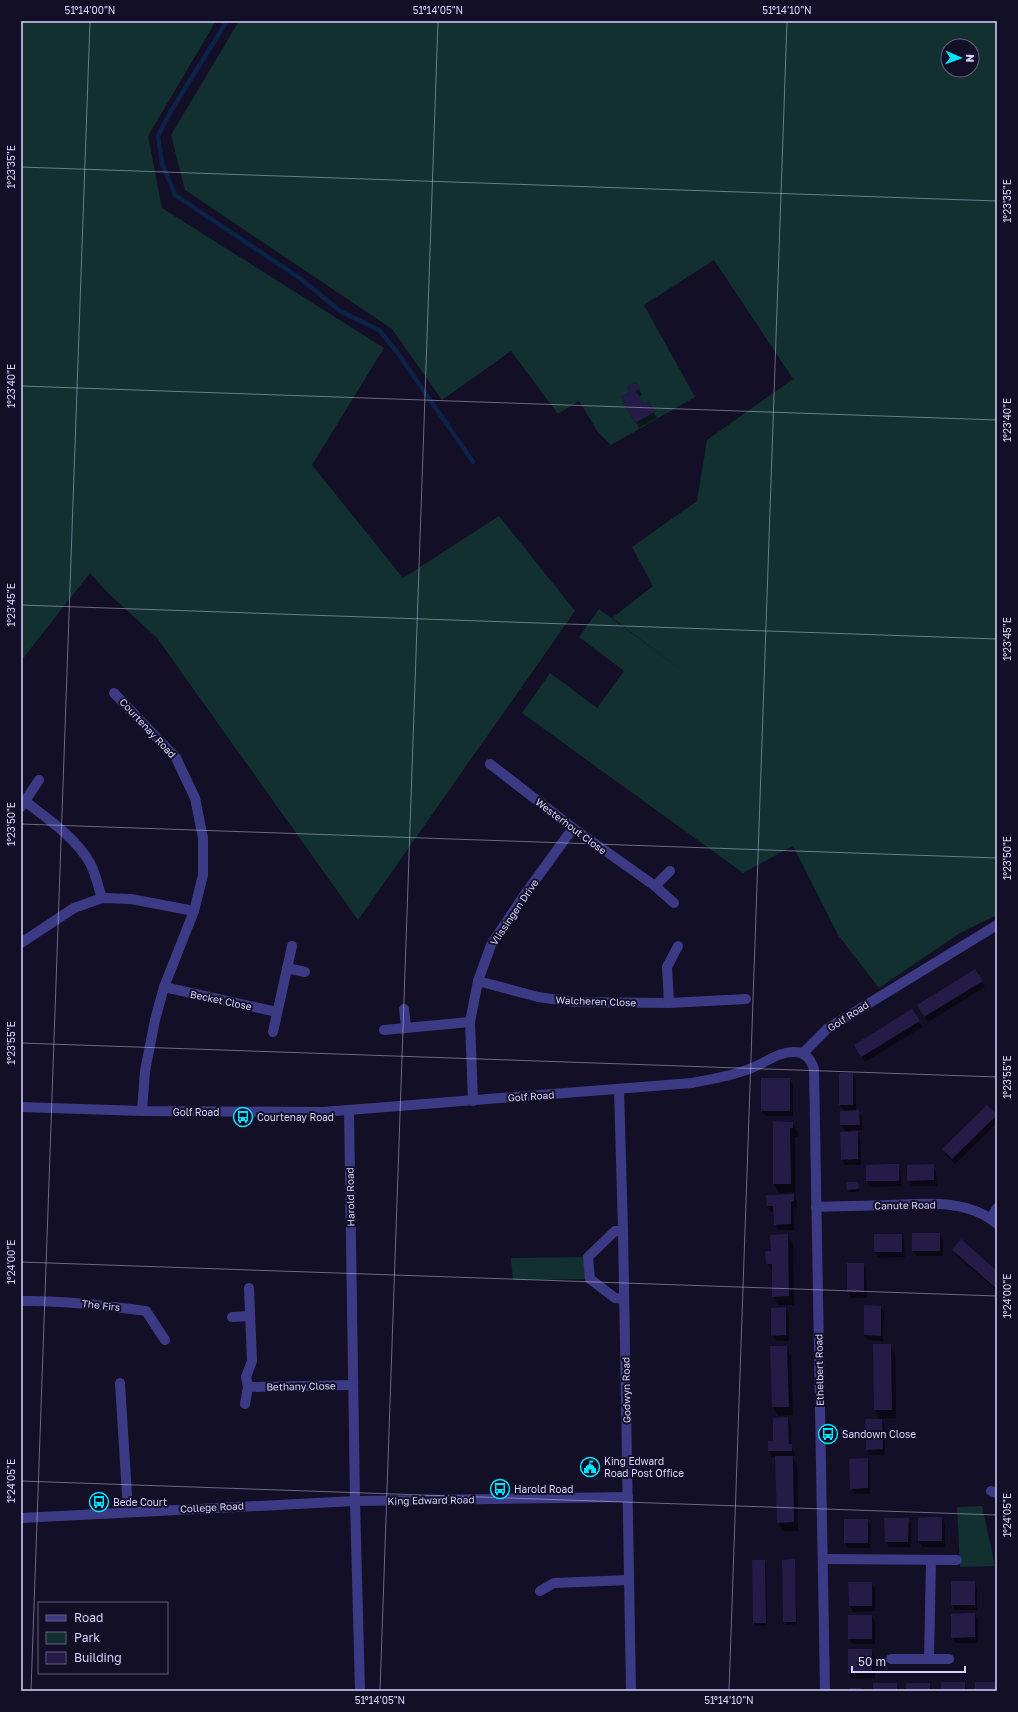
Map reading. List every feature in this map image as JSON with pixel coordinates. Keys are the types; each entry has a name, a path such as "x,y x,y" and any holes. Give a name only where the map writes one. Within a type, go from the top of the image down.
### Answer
{"street":[{"name":"Courtenay Road","path":"114,693 176,758 195,798 203,838 203,875 194,911 164,987 155,1020 145,1071 142,1111"},
{"name":"Westerhout Close","path":"490,764 573,828 654,886 674,903"},
{"path":"39,780 23,804 62,830 77,844 90,864 102,898"},
{"name":"Vlissingen Drive","path":"473,1101 470,1022 478,981 491,945 523,897 573,828"},
{"path":"654,886 670,871"},
{"path":"21,942 74,908 102,898 131,899 194,911"},
{"name":"Golf Road","path":"21,1107 142,1111 323,1112 692,1082 748,1070 782,1054 795,1052 803,1053 827,1029 997,925"},
{"path":"273,1032 292,946"},
{"path":"669,1003 667,967 678,946"},
{"path":"287,968 305,972"},
{"name":"Walcheren Close","path":"478,981 558,1001 669,1003 746,999"},
{"name":"Becket Close","path":"164,987 277,1012"},
{"path":"404,1009 406,1028"},
{"path":"384,1030 470,1022"},
{"name":"Ethelbert Road","path":"803,1053 810,1059 814,1069 825,1691"},
{"name":"Godwyn Road","path":"619,1089 631,1691"},
{"name":"Harold Road","path":"349,1111 355,1501 360,1691"},
{"name":"Canute Road","path":"816,1207 941,1204 969,1209 994,1221 997,1208"},
{"path":"623,1231 615,1231 588,1257 590,1279 615,1298 624,1299"},
{"path":"245,1404 248,1387 246,1377 252,1361 249,1288"},
{"name":"The Firs","path":"21,1300 103,1305 146,1311 166,1340"},
{"path":"232,1317 250,1316"},
{"path":"120,1383 128,1511"},
{"name":"Bethany Close","path":"248,1387 353,1385"},
{"name":"King Edward Road","path":"355,1501 628,1497"},
{"name":"College Road","path":"21,1518 128,1511 355,1501"},
{"path":"823,1559 957,1560"},
{"path":"929,1659 932,1560"},
{"path":"540,1591 554,1583 629,1580"},
{"path":"891,1659 949,1659"}],"green space":[{"path":"21,21 216,21 148,136 162,208 384,348 312,465 403,578 499,516 575,611 358,920 157,638 107,592 90,573 21,661"},
{"path":"239,21 997,21 997,915 960,933 879,988 838,935 793,846 743,873 522,713 550,673 597,708 624,671 579,637 599,609 695,680 612,618 653,586 632,547 697,501 707,440 793,379 714,260 644,305 695,397 611,445 598,432 579,401 558,414 511,351 442,400 392,329 185,190 171,135","holes":["636,382 640,389 636,391 644,404 649,402 655,412 635,423 621,397 630,392 627,387"]},
{"path":"588,1257 590,1279 513,1280 511,1258"},
{"path":"982,1506 995,1566 960,1567 957,1507"}],"building":[{"path":"636,382 640,389 636,391 644,404 649,402 655,412 635,423 621,397 630,392 627,387"},
{"path":"975,969 983,981 924,1017 917,1005"},
{"path":"912,1009 920,1021 861,1057 854,1045"},
{"path":"839,1073 853,1073 853,1105 839,1105"},
{"path":"761,1078 790,1078 790,1111 761,1111"},
{"path":"987,1105 997,1115 952,1159 942,1149"},
{"path":"859,1110 860,1125 840,1125 840,1111"},
{"path":"773,1121 793,1122 793,1128 790,1128 791,1184 773,1184"},
{"path":"858,1131 858,1159 841,1160 840,1132"},
{"path":"899,1164 899,1181 866,1181 866,1165"},
{"path":"934,1164 934,1180 907,1181 907,1165"},
{"path":"846,1182 858,1182 859,1189 847,1190"},
{"path":"794,1194 794,1201 791,1202 791,1224 774,1225 773,1206 767,1206 766,1195"},
{"path":"912,1233 940,1233 940,1251 912,1251"},
{"path":"788,1234 789,1296 772,1297 772,1264 766,1264 765,1251 771,1251 770,1235"},
{"path":"874,1234 902,1234 902,1252 874,1252"},
{"path":"961,1239 997,1271 997,1289 952,1250"},
{"path":"847,1263 864,1263 864,1292 847,1292"},
{"path":"864,1305 881,1306 881,1336 864,1335"},
{"path":"786,1307 786,1335 771,1336 771,1308"},
{"path":"873,1344 891,1344 892,1410 874,1410"},
{"path":"770,1346 787,1346 789,1407 772,1407"},
{"path":"788,1417 789,1444 792,1444 792,1451 768,1451 768,1441 773,1441 773,1418"},
{"path":"865,1419 882,1419 883,1449 866,1450"},
{"path":"775,1456 793,1456 794,1522 777,1523"},
{"path":"868,1458 868,1488 850,1489 849,1459"},
{"path":"942,1517 942,1541 918,1541 918,1518"},
{"path":"884,1518 909,1518 908,1542 885,1542"},
{"path":"844,1519 868,1519 868,1543 844,1543"},
{"path":"795,1559 796,1622 783,1622 782,1560"},
{"path":"752,1560 765,1560 766,1623 753,1623"},
{"path":"951,1581 975,1581 975,1605 951,1605"},
{"path":"848,1582 872,1582 872,1606 849,1606"},
{"path":"975,1613 975,1637 951,1638 951,1614"},
{"path":"848,1615 872,1615 872,1639 848,1639"},
{"path":"848,1649 872,1649 872,1673 848,1673"},
{"path":"941,1682 965,1682 965,1691 941,1691"},
{"path":"975,1682 997,1682 997,1691 975,1691"},
{"path":"873,1683 897,1683 897,1691 873,1691"},
{"path":"906,1683 930,1683 930,1691 906,1691"},
{"path":"849,1688 861,1688 861,1691 849,1691"}],"waterway":[{"path":"227,21 169,114 158,136 162,163 175,195 301,279 340,311 379,330 397,352 473,462"}],"place":[{"name":"Courtenay Road","path":"243,1117"},
{"name":"Sandown Close","path":"828,1434"},
{"name":"King Edward Road Post Office","path":"590,1467"},
{"name":"Harold Road","path":"500,1489"},
{"name":"Bede Court","path":"99,1502"}]}
